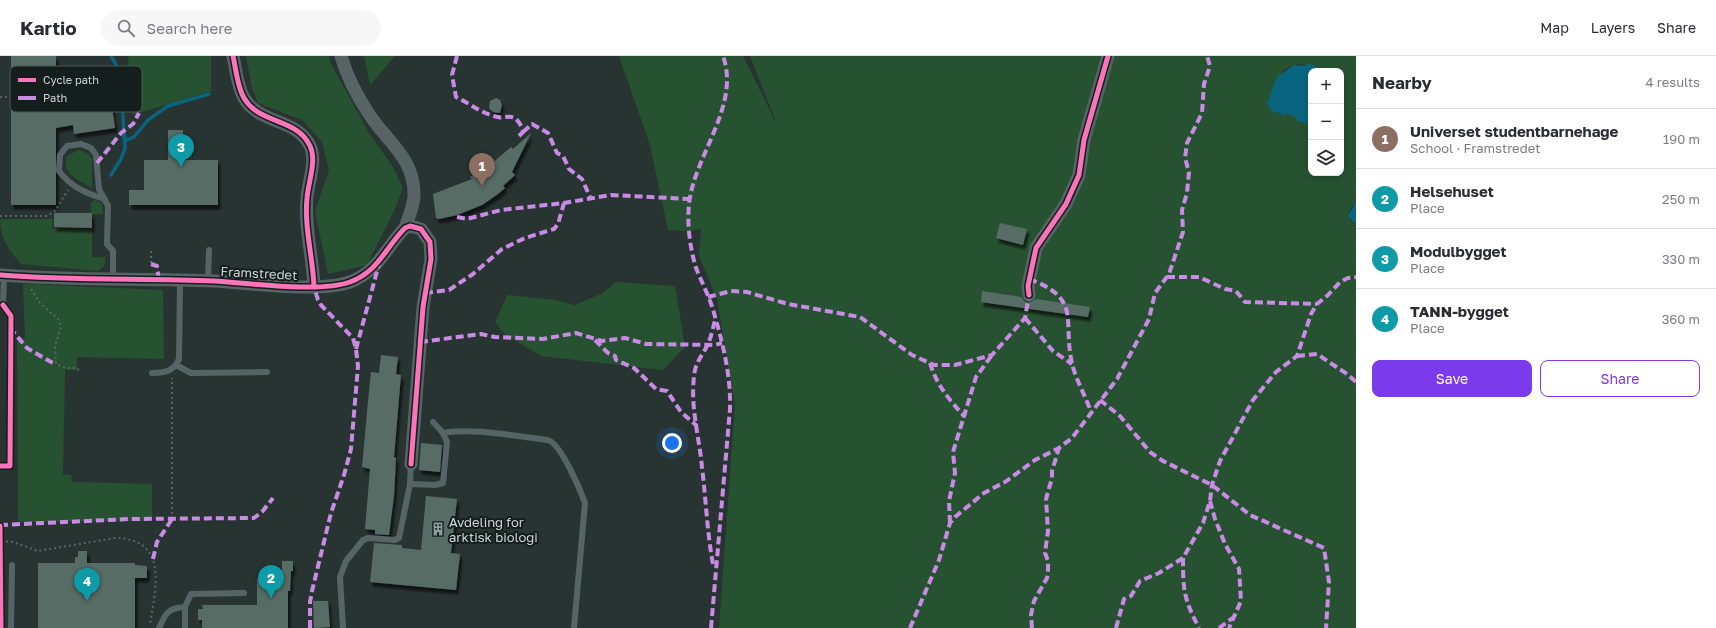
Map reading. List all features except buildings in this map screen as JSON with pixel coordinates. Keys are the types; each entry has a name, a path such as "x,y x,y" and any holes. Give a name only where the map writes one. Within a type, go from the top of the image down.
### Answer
{"street":[{"path":"233,56 243,97 250,106 266,118 299,132 311,147 313,158 307,199 307,213 314,286"},
{"name":"Framstredet","path":"2,275 208,281 314,286 340,285 367,272 384,257 405,228 414,197 409,170 399,151 369,115 351,84 341,56"},
{"path":"1029,295 1028,286 1036,248 1066,204 1079,175 1084,140 1108,56"},
{"path":"405,228 410,226 421,229 428,236 431,248 421,333 411,464"}],"lane":[{"path":"105,199 92,195 71,184 59,171 60,155 67,146 80,144 91,148 96,155 99,189 105,199 108,206 107,244 113,252 113,279"},
{"path":"208,281 210,250"},
{"path":"0,305 3,305 2,275"},
{"path":"174,367 180,350 180,281"},
{"path":"152,373 161,373 174,367 191,373 267,372"},
{"path":"410,484 435,485 443,483 447,442 443,433 433,422"},
{"path":"443,433 454,430 548,440 552,441 558,448 585,503 574,628"},
{"path":"342,628 340,577 346,561 363,540 368,538 395,540 399,538 410,484 411,464"},
{"path":"11,628 12,565"},
{"path":"185,628 185,607 191,594 244,592"},
{"path":"159,628 165,614 175,607 185,607"}],"path":[{"path":"0,216 48,216 55,211 71,184"},
{"path":"151,251 151,264"},
{"path":"23,276 40,302 59,320 61,326 55,346 56,364 66,368 77,368 80,372"},
{"path":"172,519 174,367"},
{"path":"0,533 0,546"},
{"path":"0,540 13,542 38,550 115,538 124,538 140,544 153,559 156,573 150,628"}],"green space":[{"path":"128,56 211,56 211,91 133,115 133,112 142,112 142,66 129,66"},
{"path":"246,56 329,56 330,62 369,133 393,167 403,188 394,211 367,265 328,274 315,211 329,171 322,142 302,120 258,103 252,88"},
{"path":"364,56 395,56 370,85"},
{"path":"619,56 743,56 778,127 750,56 1356,56 1356,202 1348,213 1351,221 1356,224 1356,628 719,628 735,405 717,299 699,256 701,229 690,231 668,230 650,145"},
{"path":"78,150 87,153 92,158 92,188 72,176 66,167 67,156"},
{"path":"95,200 102,203 103,214 91,214 91,203"},
{"path":"0,219 53,219 52,228 92,229 92,257 105,257 105,265 98,271 21,264 3,238"},
{"path":"616,282 675,286 685,347 663,370 541,356 506,335 495,322 507,295 555,300 575,305 603,293"},
{"path":"23,284 163,290 164,359 77,357 77,370 65,370 63,475 71,475 72,482 152,484 152,521 18,522 17,338 25,338"}],"water":[{"path":"1308,63 1319,68 1308,68 1308,123 1301,122 1294,116 1287,113 1285,116 1277,112 1274,113 1267,104 1277,77 1294,65 1306,66"},
{"path":"1356,202 1356,224 1348,215"}],"waterway":[{"path":"111,56 117,66"},
{"path":"124,137 127,140 134,137 148,120 168,106 209,94"},
{"path":"111,175 121,159 125,148 123,112"}],"marked path":[{"path":"457,56 452,75 456,97 492,116 512,117 516,119 521,125 523,132 517,138"},
{"path":"711,628 730,397 728,372 720,336 712,307 696,268 692,253 688,213 692,187 721,112 726,94 727,75 723,56"},
{"path":"910,628 939,560 950,523 984,493 1005,482 1035,460 1059,448 1072,438 1117,379 1149,319 1155,293 1169,274 1183,232 1182,210 1187,193 1189,172 1185,158 1187,143 1202,113 1204,84 1210,66 1207,56"},
{"path":"97,163 121,133 133,124 139,113"},
{"path":"523,132 532,124 548,133 557,153 563,156 569,169 582,179 590,197"},
{"path":"457,217 467,219 501,210 564,203 611,195 689,199"},
{"path":"425,293 449,290 473,274 502,249 525,238 554,229 558,224 564,203"},
{"path":"151,264 157,266 159,281"},
{"path":"356,349 379,264"},
{"path":"1167,277 1199,277 1225,289 1236,291 1245,302 1317,304"},
{"path":"1116,628 1124,599 1131,596 1140,581 1159,573 1183,558 1203,523 1210,501 1212,485 1220,461 1253,400 1276,372 1297,356 1311,314 1317,304 1340,282 1348,278 1356,277"},
{"path":"1029,279 1046,287 1057,295 1064,303 1067,312 1069,348 1072,363 1091,412"},
{"path":"310,628 310,602 312,591 331,513 351,449 358,366 353,338 321,305 314,287"},
{"path":"708,297 731,291 747,292 788,304 860,317 912,355 934,365 955,365 992,355 1025,318 1029,295"},
{"path":"1025,318 1053,351 1072,364"},
{"path":"713,564 709,540 701,455 695,419 693,382 696,367 708,343 715,320"},
{"path":"10,328 27,348 56,364"},
{"path":"420,342 481,334 495,337 543,339 576,333 602,341 625,338 646,344 715,345 722,343"},
{"path":"595,340 608,353 615,356 616,360 634,368 656,389 667,391 681,412 697,426"},
{"path":"1297,356 1317,354 1347,374 1356,382"},
{"path":"950,523 949,501 955,473 953,452 976,377 992,355"},
{"path":"930,363 944,392 965,417"},
{"path":"1100,400 1120,416 1150,452 1163,461 1212,485 1250,515 1324,548 1329,582 1326,628"},
{"path":"1032,628 1031,615 1034,601 1047,578 1048,561 1045,553 1048,531 1046,499 1059,448"},
{"path":"0,525 130,519 254,518 262,512 273,498"},
{"path":"1210,501 1215,519 1225,544 1239,569 1241,601 1229,628"},
{"path":"153,559 157,542 172,519"},
{"path":"1183,558 1185,594 1199,628"},
{"path":"1219,628 1234,617"}],"cycle path":[{"path":"233,56 237,77 244,98 259,112 286,125 303,136 312,150 313,163 306,209 314,287"},
{"path":"1029,295 1028,286 1036,248 1066,204 1079,175 1084,140 1108,56"},
{"path":"0,275 53,278 214,281 320,287 350,282 360,277 375,265 405,228 410,226 421,229 430,242 431,259 423,307 411,464"},
{"path":"0,466 10,466 11,316 3,305"},
{"path":"0,526 1,628"}],"place":[{"name":"Modulbygget","path":"181,167"},
{"name":"Universet studentbarnehage","path":"482,186"},
{"name":"Avdeling for arktisk biologi","path":"438,529"},
{"name":"Helsehuset","path":"271,598"},
{"name":"TANN-bygget","path":"87,601"}]}
